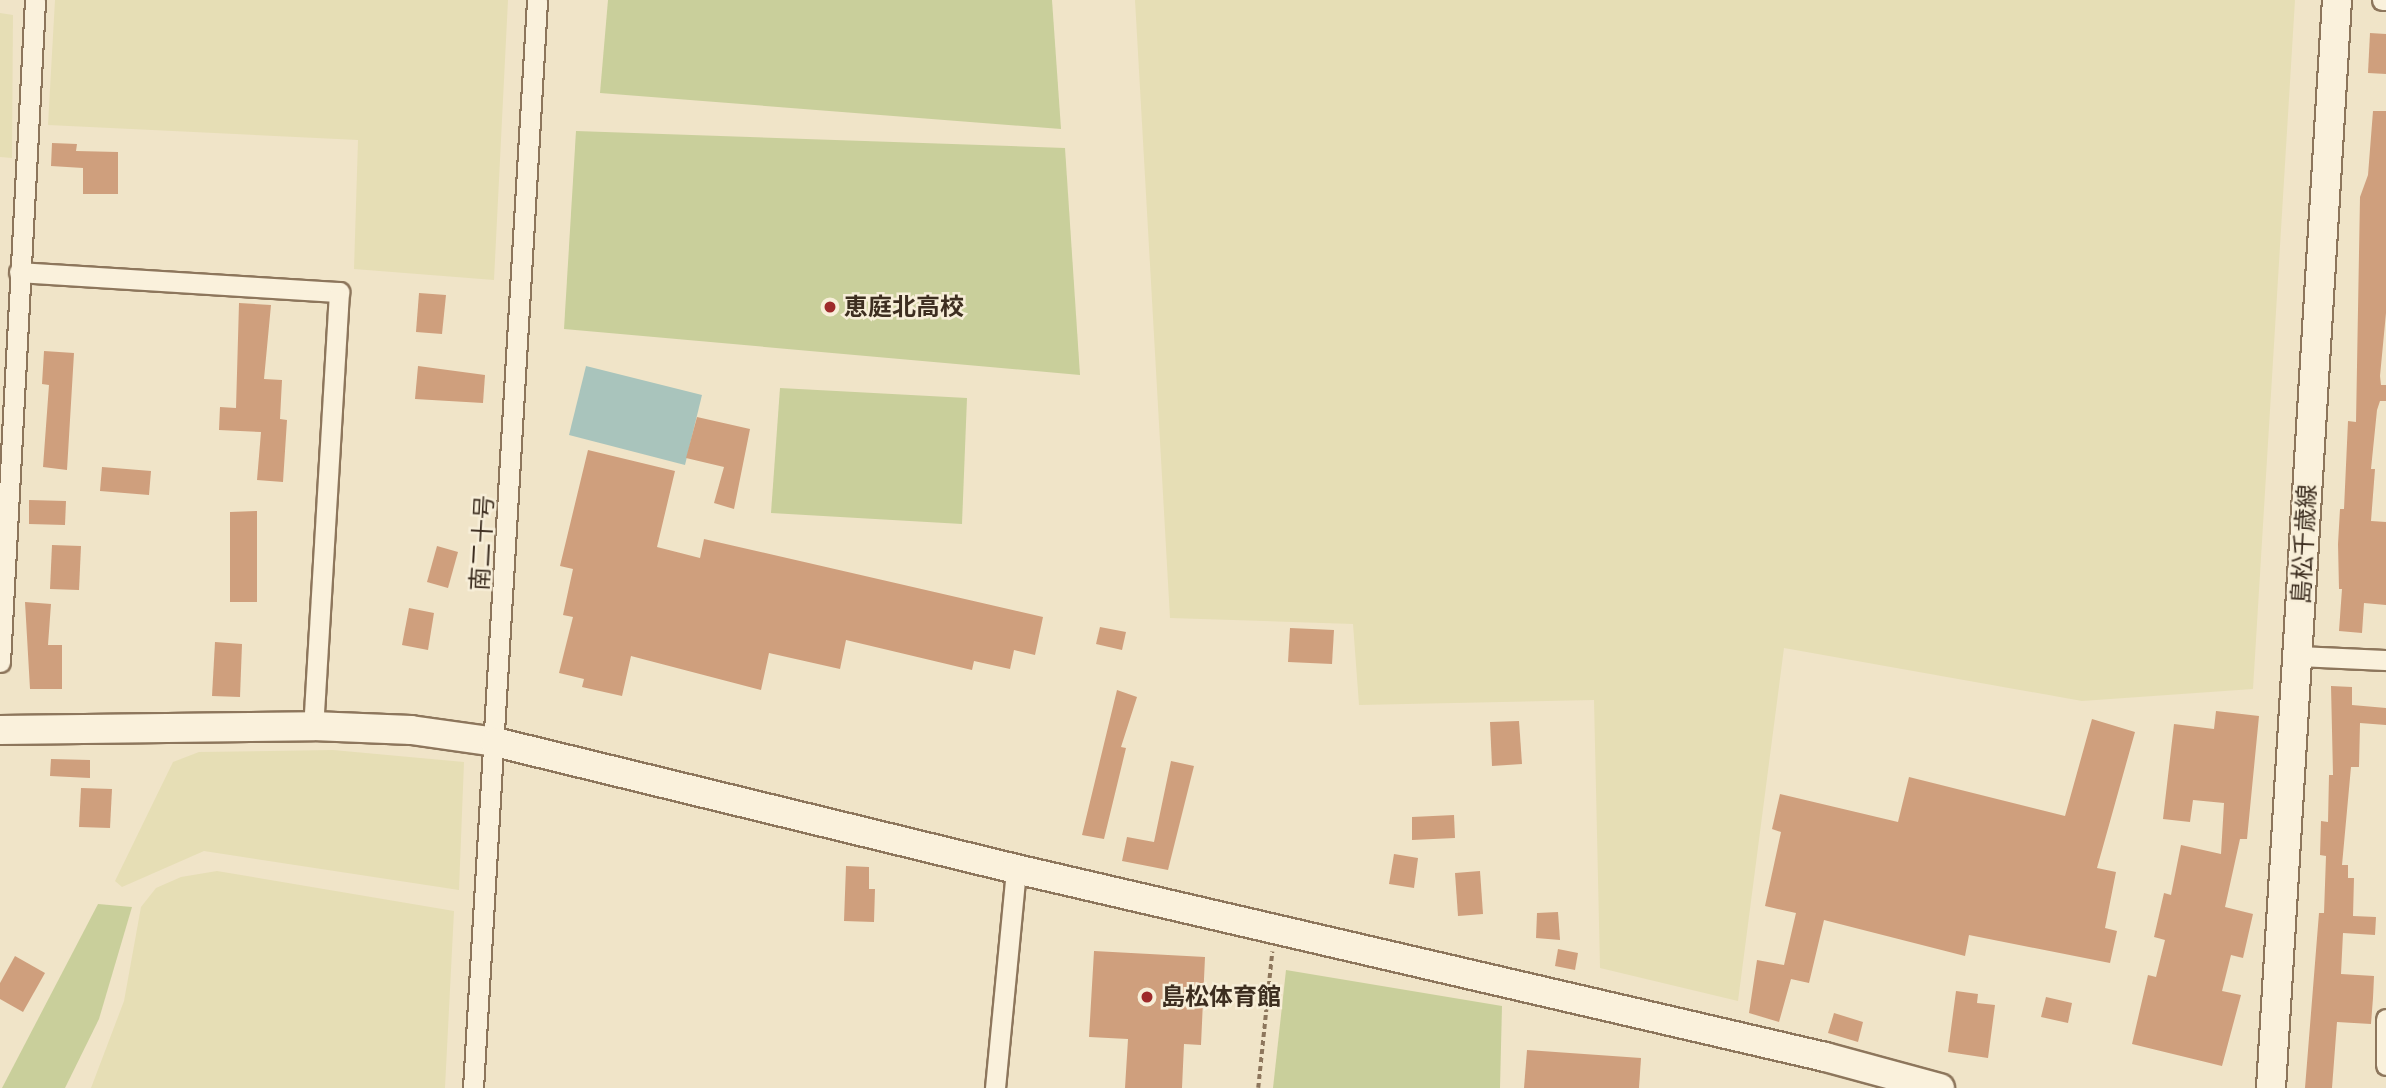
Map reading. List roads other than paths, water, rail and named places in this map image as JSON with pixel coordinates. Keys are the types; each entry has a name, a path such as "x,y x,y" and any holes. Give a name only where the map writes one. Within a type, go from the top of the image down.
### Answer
{"street":[{"path":"0,662 35,0"},
{"name":"南二十号","path":"473,1088 537,0"},
{"name":"島松千歳線","path":"2271,1088 2337,0"},
{"path":"19,272 339,292 313,726"},
{"path":"2298,656 2386,660"},
{"path":"0,730 313,726 411,730 495,741 1016,869 1825,1057 1940,1088"},
{"path":"995,1088 1016,869"},
{"path":"2386,1019 2386,1065"}],"water":[{"path":"586,366 702,395 685,465 569,435"}],"place":[{"name":"恵庭北高校","path":"830,307"},
{"name":"島松体育館","path":"1147,997"}]}
